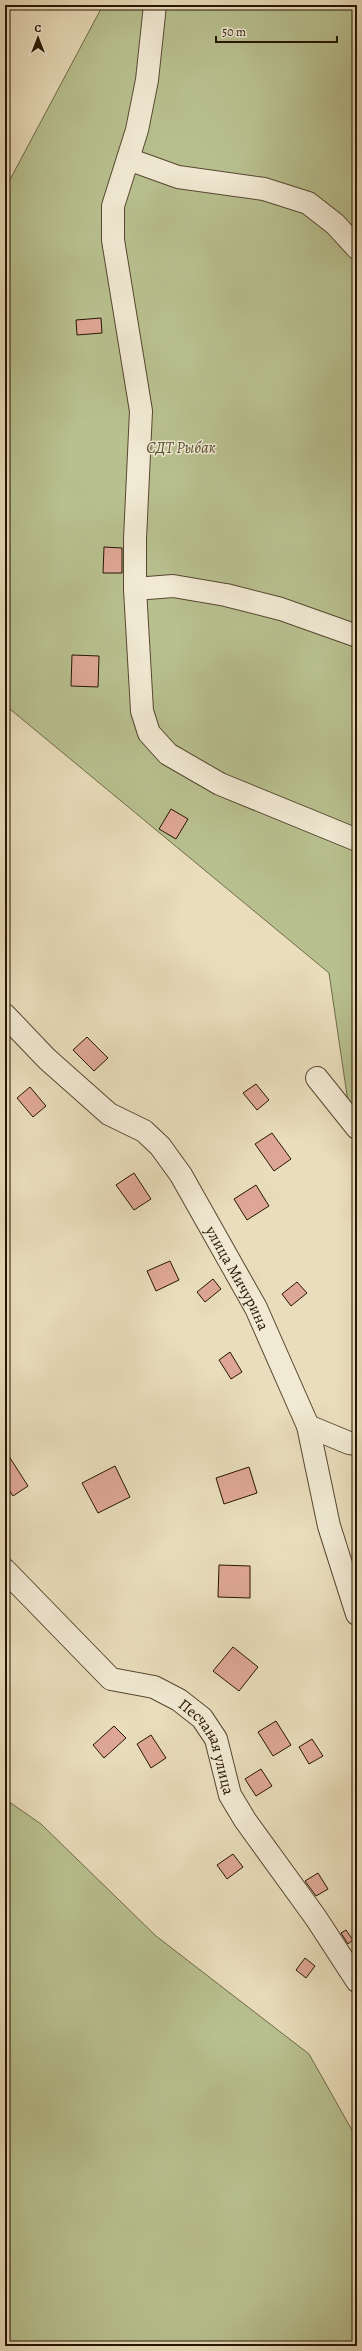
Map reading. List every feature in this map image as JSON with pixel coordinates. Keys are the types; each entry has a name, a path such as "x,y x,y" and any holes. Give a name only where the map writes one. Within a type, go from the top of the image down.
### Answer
{"street":[{"path":"156,5 147,80 137,130 113,206 113,240 141,411 134,539 134,589 142,711 149,733 168,754 220,784 357,840"},
{"path":"128,159 178,177 264,189 308,203 335,224 357,248"},
{"path":"134,589 173,586 226,595 281,609 357,636"},
{"name":"улица Мичурина","path":"7,1019 47,1059 109,1114 144,1131 160,1146 181,1175 256,1308 308,1426 329,1526 357,1614"},
{"path":"317,1078 357,1128"},
{"path":"308,1426 349,1443 357,1444"},
{"name":"Песчаная улица","path":"5,1570 111,1679 154,1687 179,1700 202,1718 216,1739 230,1795 245,1820 316,1918 357,1981"}],"green space":[{"name":"СДТ Рыбак","path":"103,5 357,5 357,1163 329,973 5,705 5,189"},
{"path":"5,1799 41,1824 156,1936 309,2054 357,2139 357,2346 5,2346"}],"building":[{"path":"101,318 102,333 77,335 76,320"},
{"path":"104,547 122,548 122,573 103,573"},
{"path":"72,655 99,656 98,687 71,686"},
{"path":"171,809 188,819 176,839 159,829"},
{"path":"87,1037 108,1058 94,1071 73,1050"},
{"path":"256,1084 269,1100 257,1110 243,1093"},
{"path":"30,1087 46,1106 33,1117 17,1098"},
{"path":"272,1133 291,1159 274,1171 255,1144"},
{"path":"134,1173 151,1199 134,1210 116,1185"},
{"path":"256,1185 269,1206 247,1220 234,1199"},
{"path":"170,1261 179,1280 156,1291 147,1271"},
{"path":"213,1279 221,1289 205,1302 197,1292"},
{"path":"297,1282 307,1293 291,1306 282,1294"},
{"path":"230,1352 242,1372 231,1379 219,1360"},
{"path":"5,1450 28,1486 13,1496 5,1484"},
{"path":"115,1466 130,1497 98,1513 82,1483"},
{"path":"249,1467 257,1493 224,1504 216,1478"},
{"path":"219,1565 250,1566 250,1598 218,1597"},
{"path":"233,1647 258,1667 239,1691 213,1671"},
{"path":"276,1721 291,1745 273,1756 258,1732"},
{"path":"114,1726 126,1738 104,1758 93,1745"},
{"path":"151,1735 166,1758 151,1768 137,1744"},
{"path":"312,1739 323,1756 309,1764 299,1747"},
{"path":"261,1769 272,1786 256,1796 245,1779"},
{"path":"233,1854 243,1867 227,1879 217,1865"},
{"path":"318,1873 328,1889 316,1896 305,1881"},
{"path":"346,1930 353,1940 348,1944 341,1933"},
{"path":"305,1958 315,1966 306,1978 296,1970"}]}
